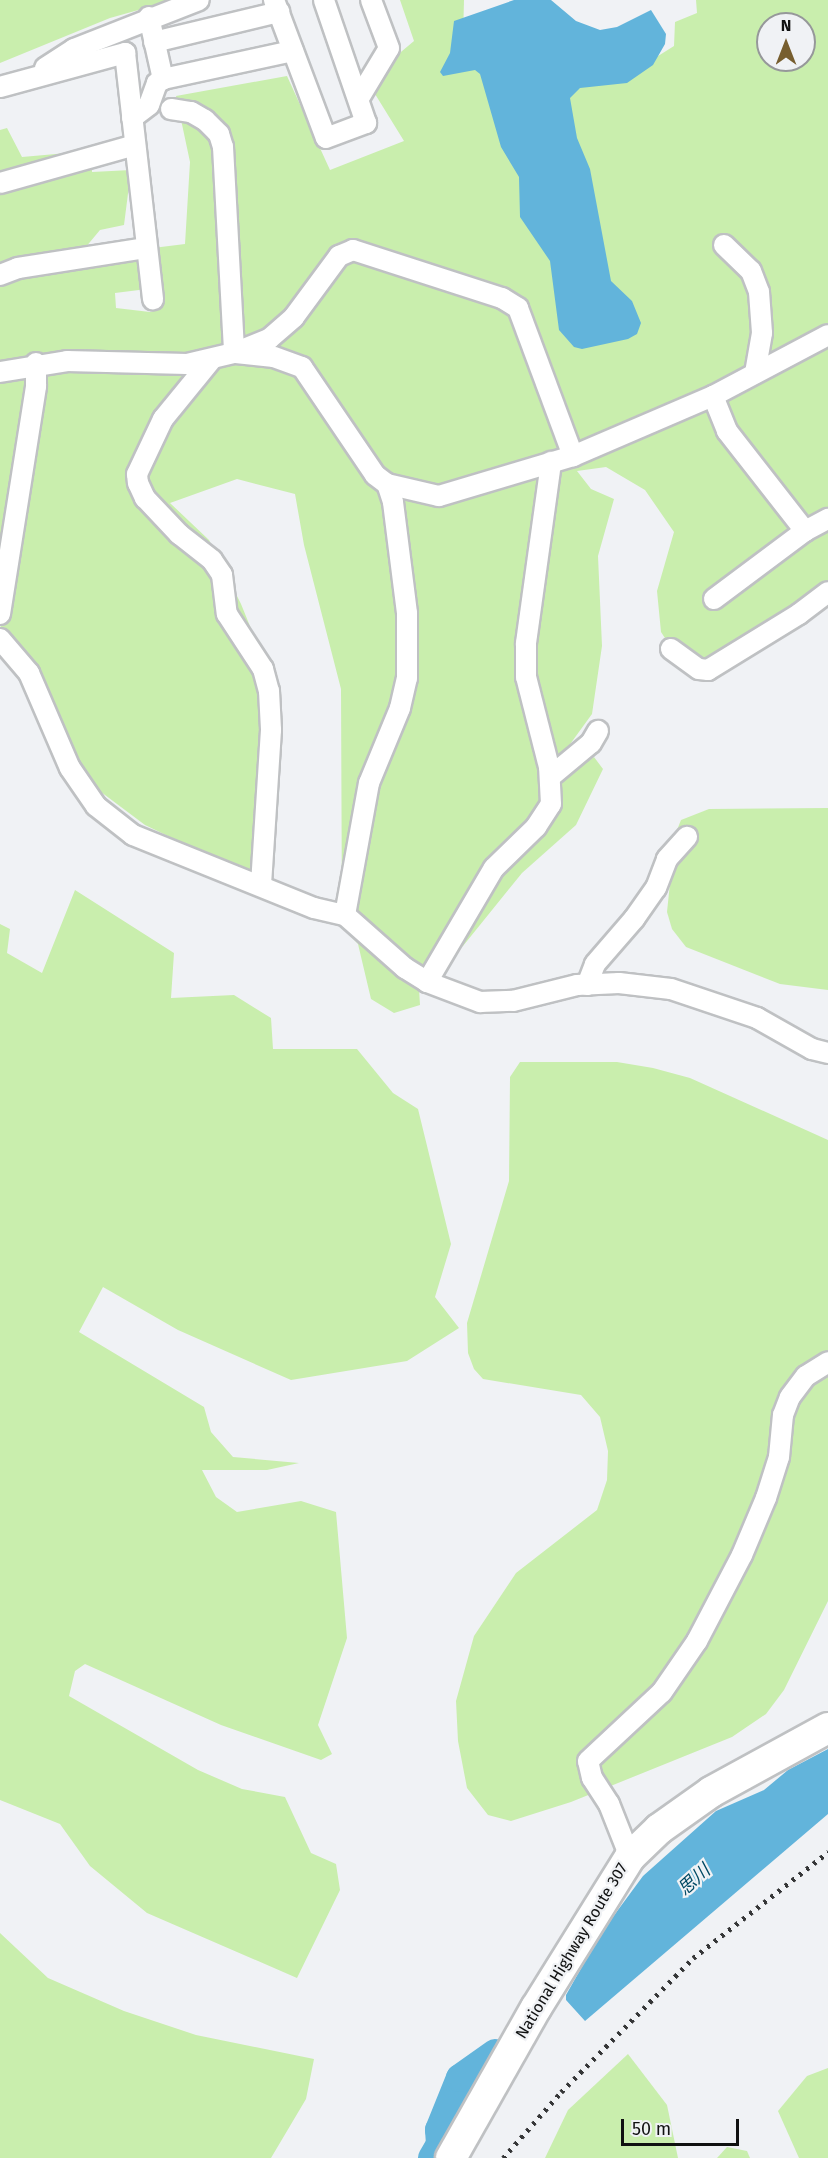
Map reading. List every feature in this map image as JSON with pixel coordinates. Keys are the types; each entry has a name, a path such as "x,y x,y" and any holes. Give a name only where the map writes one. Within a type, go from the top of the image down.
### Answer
{"highway":[{"name":"National Highway Route 307","path":"451,2158 536,2008 630,1857 659,1829 711,1792 828,1728"}],"street":[{"path":"30,77 74,49 149,17 199,0"},
{"path":"154,42 276,6 326,138 366,123 324,0"},
{"path":"358,98 389,48 371,0"},
{"path":"149,17 163,79"},
{"path":"132,118 149,105 157,83 163,79 293,51"},
{"path":"0,87 125,53 153,299"},
{"path":"171,109 191,112 206,120 219,134 223,147 234,353"},
{"path":"0,183 135,145"},
{"path":"724,245 751,271 759,292 762,333 755,373"},
{"path":"0,275 18,268 146,248"},
{"path":"0,372 36,363 148,366 212,359 234,353 269,339 294,317 339,256 353,250 502,298 518,308 573,456"},
{"path":"234,353 274,357 302,367 375,475 387,484 439,496 573,456 713,396 828,335"},
{"path":"212,359 164,419 144,456 138,483 145,498 179,534 212,560 222,575 227,614 263,669 269,691 271,730 261,886"},
{"path":"0,614 36,386 36,363"},
{"path":"713,396 727,431 805,531"},
{"path":"427,982 494,868 536,827 551,804 550,777 526,677 526,643 551,462"},
{"path":"345,915 369,783 400,708 408,678 407,613 393,502 387,484"},
{"path":"714,599 805,531 828,519"},
{"path":"671,649 699,669 708,670 799,614 828,592"},
{"path":"3,650 29,673 70,768 96,806 133,835 261,886 345,915 405,968 427,982 480,1002 513,1000 586,985 620,983 672,989 757,1018 812,1049 828,1053"},
{"path":"550,777 591,743 598,731"},
{"path":"586,985 595,964 634,919 656,888 667,859 687,837"},
{"path":"630,1857 609,1804 591,1778 588,1761 662,1692 697,1641 742,1555 766,1498 779,1457 783,1415 790,1397 806,1376 828,1362"}],"green space":[{"path":"0,0 174,0 110,18 0,63"},
{"path":"400,0 464,0 463,39 606,287 564,103 573,76 639,68 674,46 675,22 697,13 696,0 828,0 828,606 718,674 680,661 661,632 657,591 674,532 645,490 606,467 577,471 591,489 614,499 598,556 602,646 592,714 560,758 565,777 594,757 603,769 576,825 522,873 463,946 418,972 420,1005 394,1013 371,999 358,944 342,927 341,689 304,545 295,494 237,479 170,503 209,540 241,604 275,688 264,875 239,870 145,825 93,786 0,625 0,277 139,253 147,289 115,293 116,308 150,312 160,309 153,248 185,244 190,162 176,96 287,76 330,170 404,141 375,94 383,67 414,41"},
{"path":"7,128 22,157 67,153 92,158 92,172 131,170 124,225 100,230 85,248 0,268 0,130"},
{"path":"828,808 828,990 780,984 686,947 672,929 667,912 675,835 681,820 709,809"},
{"path":"75,890 174,953 171,998 234,995 271,1018 273,1049 357,1049 393,1093 418,1109 451,1244 435,1297 459,1328 407,1361 291,1380 178,1330 103,1287 79,1332 204,1407 211,1432 233,1457 299,1463 267,1470 202,1470 216,1497 237,1512 301,1501 336,1512 347,1638 318,1725 332,1754 321,1760 221,1725 85,1664 75,1671 69,1696 198,1770 242,1789 285,1797 311,1853 336,1864 340,1890 297,1978 147,1913 90,1866 60,1824 0,1800 0,924 10,929 7,953 42,973"},
{"path":"520,1062 617,1062 653,1068 690,1078 828,1140 828,1601 784,1690 766,1714 732,1737 571,1802 511,1821 488,1815 467,1788 458,1741 456,1701 474,1636 516,1573 597,1510 607,1480 608,1451 600,1417 581,1395 483,1379 474,1369 468,1353 467,1323 509,1181 510,1077"},
{"path":"0,1933 48,1978 124,2011 196,2035 314,2059 306,2099 271,2158 0,2158"},
{"path":"628,2054 667,2105 678,2158 545,2158 568,2110"},
{"path":"828,2068 828,2158 799,2158 778,2111 807,2076"},
{"path":"727,2147 747,2151 750,2158 717,2158"}],"water":[{"path":"514,0 551,0 576,21 600,30 617,27 651,10 666,34 665,44 653,65 627,83 580,88 570,98 577,138 590,169 611,281 632,301 641,323 637,334 628,339 582,349 574,347 559,330 550,261 520,217 519,177 501,147 480,74 475,70 443,76 440,72 450,53 454,21"},
{"path":"828,1749 828,1814 585,2021 566,2000 566,1995 601,1933 643,1876 716,1811 764,1790 788,1770"}],"waterway":[{"name":"思川","path":"432,2158 440,2144 439,2130 460,2078 495,2053"}],"railway":[{"path":"503,2158 561,2092 693,1958 828,1852"}]}
